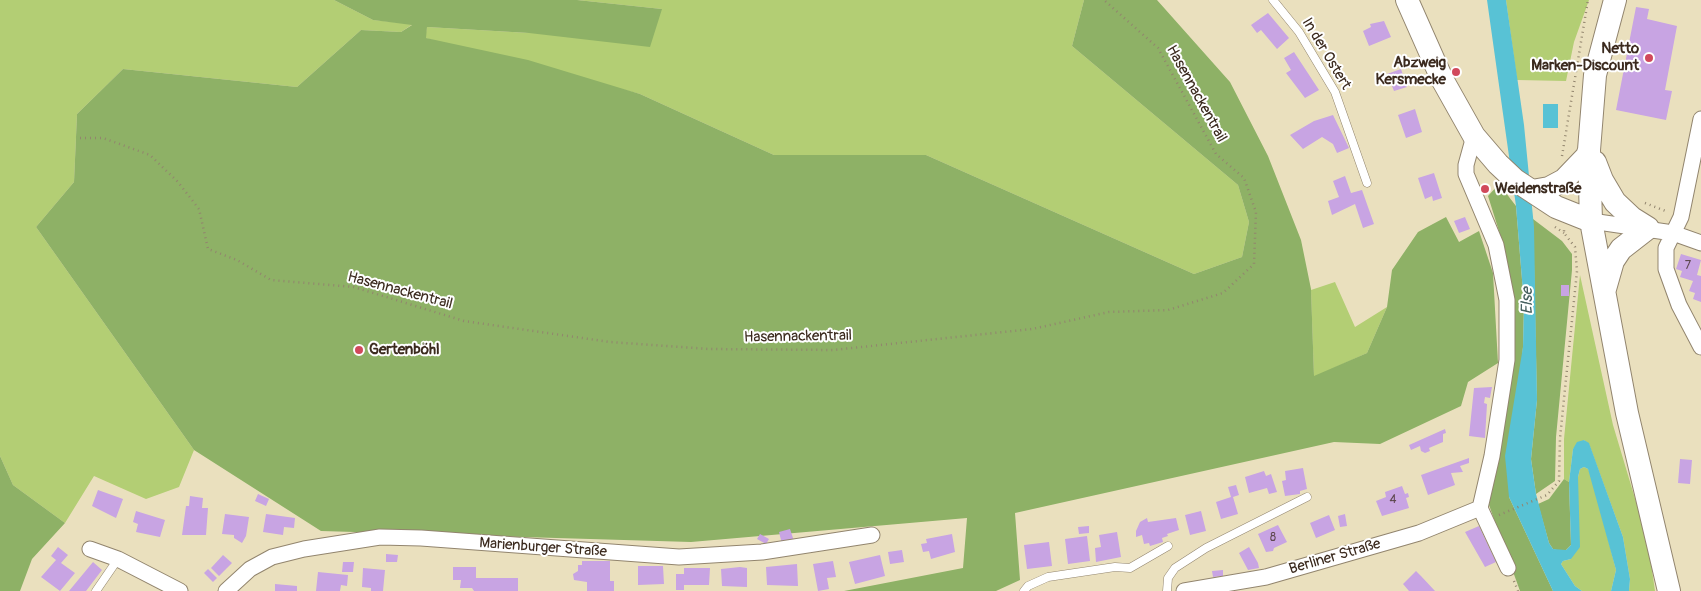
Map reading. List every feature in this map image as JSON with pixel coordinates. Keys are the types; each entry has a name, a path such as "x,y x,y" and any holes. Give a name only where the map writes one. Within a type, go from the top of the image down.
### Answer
{"main road":[{"path":"1407,0 1442,79 1474,136 1498,164 1548,207 1591,222"},
{"path":"1615,0 1595,75 1589,150 1591,222 1627,414 1669,591"},
{"path":"1548,207 1548,188 1564,180 1587,156 1589,150"},
{"path":"1589,150 1613,198 1632,218 1648,228 1628,242 1617,255 1610,268 1604,293"}],"street":[{"path":"1701,119 1681,217 1666,248 1666,269 1679,304 1701,347"},
{"path":"1474,136 1466,165 1466,174 1496,245 1507,300 1507,360 1492,456 1480,508 1508,568"},
{"path":"1591,222 1648,228 1673,233 1701,243"},
{"name":"Berliner Straße","path":"1184,591 1266,577 1419,533 1480,508"},
{"name":"Marienburger Straße","path":"226,591 250,569 272,557 304,549 380,537 421,538 679,556 762,552 872,535"},
{"path":"90,549 118,559 180,591"}],"lane":[{"name":"In der Ostert","path":"1273,0 1300,32 1335,92 1367,183"},
{"path":"1167,591 1168,578 1175,568 1206,548 1308,497"},
{"path":"1024,591 1028,586 1048,577 1115,568 1130,568 1168,546"},
{"path":"96,591 118,559"}],"path":[{"name":"Hasennackentrail","path":"80,138 103,138 150,155 178,182 199,209 208,249 237,260 271,280 354,287 464,321 610,342 709,349 833,350 1032,329 1108,312 1168,310 1223,293 1254,264 1256,212 1244,178 1216,154 1158,48 1104,0"},
{"path":"1564,180 1557,172 1561,160 1588,0"},
{"path":"1643,202 1681,217"},
{"path":"1548,207 1564,233"},
{"path":"1503,514 1547,495 1558,482 1560,438 1577,271 1575,247 1548,207"}],"green space":[{"path":"0,0 334,0 373,20 413,24 401,32 361,30 297,87 123,69 77,114 74,182 36,227 194,450 179,487 146,499 94,476 65,523 13,485 0,456"},
{"path":"334,0 577,0 662,9 650,47 529,33 427,27 426,38 528,60 640,94 774,155 926,155 1194,274 1242,257 1249,222 1238,185 1072,46 1084,0 1157,0 1230,82 1268,156 1301,240 1311,289 1314,376 1367,353 1387,307 1392,270 1418,232 1446,217 1459,242 1479,231 1493,273 1498,363 1468,382 1461,406 1380,444 1334,442 1015,513 1020,580 996,591 844,591 963,568 967,518 691,542 321,531 194,450 36,227 74,182 77,114 123,69 297,87 361,30 401,32 412,25 373,20"},
{"path":"577,0 1084,0 1072,46 1238,185 1249,222 1242,257 1194,274 926,155 774,155 640,94 425,38 427,27 529,33 662,9"},
{"path":"1506,0 1589,0 1574,42 1566,81 1517,80"},
{"path":"1499,184 1516,206 1524,304 1523,347 1509,497 1553,591 1520,591 1489,505 1511,364 1503,244 1488,196"},
{"path":"1533,219 1562,241 1572,254 1556,437 1555,481 1536,494 1531,459 1537,400"},
{"path":"1580,275 1613,425 1648,542 1655,591 1629,591 1630,579 1623,537 1589,444 1584,440 1573,449 1569,482 1564,479 1564,439"},
{"path":"1335,282 1355,327 1387,307 1367,353 1314,377 1311,290"},
{"path":"0,456 13,485 65,523 32,559 20,591 0,591"},
{"path":"1584,467 1588,469 1592,477 1616,570 1611,591 1582,591 1575,586 1561,564 1563,561 1571,559 1578,477 1580,469"},
{"path":"1564,479 1569,482 1571,545 1566,550 1561,551 1553,549 1549,543 1538,504 1549,499"}],"water":[{"name":"Else","path":"1487,0 1506,0 1524,125 1534,227 1537,400 1531,459 1536,494 1549,543 1553,549 1566,550 1571,545 1569,482 1573,449 1577,442 1584,440 1589,443 1623,537 1630,579 1629,591 1611,591 1616,570 1588,469 1584,467 1580,469 1578,477 1580,547 1571,559 1563,561 1561,564 1575,586 1582,591 1553,591 1509,497 1505,456 1523,347 1524,304 1516,206"},
{"path":"1543,104 1558,104 1558,128 1543,128"}],"building":[{"name":"Netto Marken-Discount","path":"1636,7 1649,9 1647,19 1677,26 1665,90 1672,91 1666,120 1616,110"},
{"path":"1268,13 1289,38 1277,49 1261,30 1257,33 1251,25"},
{"path":"1384,21 1391,37 1369,46 1363,31 1371,27 1370,24"},
{"path":"1294,52 1319,90 1305,98 1286,73 1291,70 1284,58"},
{"path":"1401,69 1407,87 1394,91 1387,74"},
{"path":"1415,109 1422,132 1406,138 1398,115"},
{"path":"1333,115 1349,148 1337,153 1333,144 1322,137 1303,149 1290,135 1314,121"},
{"path":"1434,173 1442,198 1433,201 1432,196 1425,199 1418,178"},
{"path":"1345,176 1351,193 1362,190 1374,224 1363,228 1355,204 1332,215 1328,201 1339,197 1333,181"},
{"path":"1465,217 1470,229 1459,233 1454,221"},
{"path":"1681,254 1701,260 1697,275 1701,276 1701,302 1693,299 1695,293 1689,291 1693,281 1680,277 1682,271 1676,269"},
{"path":"1561,285 1569,285 1569,296 1561,296"},
{"path":"1492,387 1490,398 1485,397 1484,403 1487,404 1485,438 1469,436 1474,388"},
{"path":"1445,429 1446,433 1443,434 1443,442 1429,448 1430,451 1425,453 1421,451 1420,446 1411,450 1409,445"},
{"path":"1469,458 1469,463 1460,466 1463,472 1451,473 1455,485 1428,495 1421,475"},
{"path":"1680,459 1692,460 1690,484 1678,483"},
{"path":"1303,468 1307,489 1300,491 1300,494 1285,496 1282,481 1286,480 1285,471"},
{"path":"1264,471 1266,476 1271,474 1277,492 1269,494 1267,488 1249,493 1245,477"},
{"path":"1236,485 1239,495 1233,497 1238,514 1221,519 1216,502 1231,497 1228,487"},
{"path":"1402,486 1405,494 1408,493 1409,497 1406,498 1409,508 1382,516 1376,501 1386,497 1385,492"},
{"path":"98,490 123,499 116,518 92,506"},
{"path":"258,494 269,499 266,506 255,501"},
{"path":"190,496 203,498 202,508 208,508 206,535 182,535 186,506 189,506"},
{"path":"136,511 165,520 160,537 136,532 138,524 133,522"},
{"path":"1201,511 1206,531 1190,535 1185,515"},
{"path":"225,514 249,517 246,536 242,543 234,538 234,535 222,534"},
{"path":"266,514 295,518 294,528 284,527 283,535 263,532"},
{"path":"1345,514 1347,526 1340,527 1338,516"},
{"path":"1329,515 1335,530 1316,538 1310,523"},
{"path":"1147,518 1148,522 1176,518 1179,530 1167,534 1168,536 1162,538 1163,542 1150,546 1149,543 1144,544 1142,535 1136,537 1136,531 1140,522"},
{"path":"1278,525 1287,542 1274,548 1273,551 1266,552 1258,534"},
{"path":"1089,526 1089,533 1079,534 1078,527"},
{"path":"1479,526 1496,562 1485,567 1465,532"},
{"path":"790,529 794,541 782,544 779,532"},
{"path":"1117,532 1121,557 1096,562 1095,548 1101,547 1099,535"},
{"path":"760,534 769,539 766,544 757,539"},
{"path":"952,534 955,552 931,559 929,551 923,552 921,544 927,543 926,539"},
{"path":"1087,536 1090,561 1068,564 1065,539"},
{"path":"1049,542 1052,566 1027,569 1024,545"},
{"path":"58,547 68,555 61,563 75,573 60,591 41,577 56,560 51,556"},
{"path":"1249,547 1259,568 1248,570 1239,553"},
{"path":"902,550 904,562 890,564 888,552"},
{"path":"386,554 398,555 397,562 386,562"},
{"path":"223,555 232,563 219,576 211,568"},
{"path":"880,555 885,576 855,584 849,562"},
{"path":"582,561 610,561 610,581 614,581 614,591 587,591 587,582 574,580 573,574 578,571 578,565 582,565"},
{"path":"833,561 836,577 827,578 829,589 818,591 813,564"},
{"path":"93,562 102,570 86,591 69,591"},
{"path":"343,562 354,562 353,572 342,572"},
{"path":"797,564 798,586 767,585 766,567"},
{"path":"638,566 663,566 664,584 638,585"},
{"path":"453,567 476,567 476,578 518,578 518,591 474,591 472,588 460,588 461,580 453,580"},
{"path":"363,568 385,570 383,591 371,591 371,588 362,587"},
{"path":"684,568 710,568 709,585 684,585 684,590 676,590 676,574 684,574"},
{"path":"747,568 747,587 722,586 721,569"},
{"path":"208,569 217,578 213,582 204,573"},
{"path":"1223,570 1223,576 1213,577 1212,571"},
{"path":"1416,571 1435,591 1409,591 1403,584"},
{"path":"318,572 348,575 347,586 341,585 340,591 316,591"},
{"path":"275,584 297,586 297,591 275,591"}],"place":[{"name":"Netto Marken-Discount","path":"1649,58"},
{"name":"Abzweig Kersmecke","path":"1456,72"},
{"name":"Weidenstraße","path":"1485,189"},
{"name":"Gertenböhl","path":"359,350"}]}
